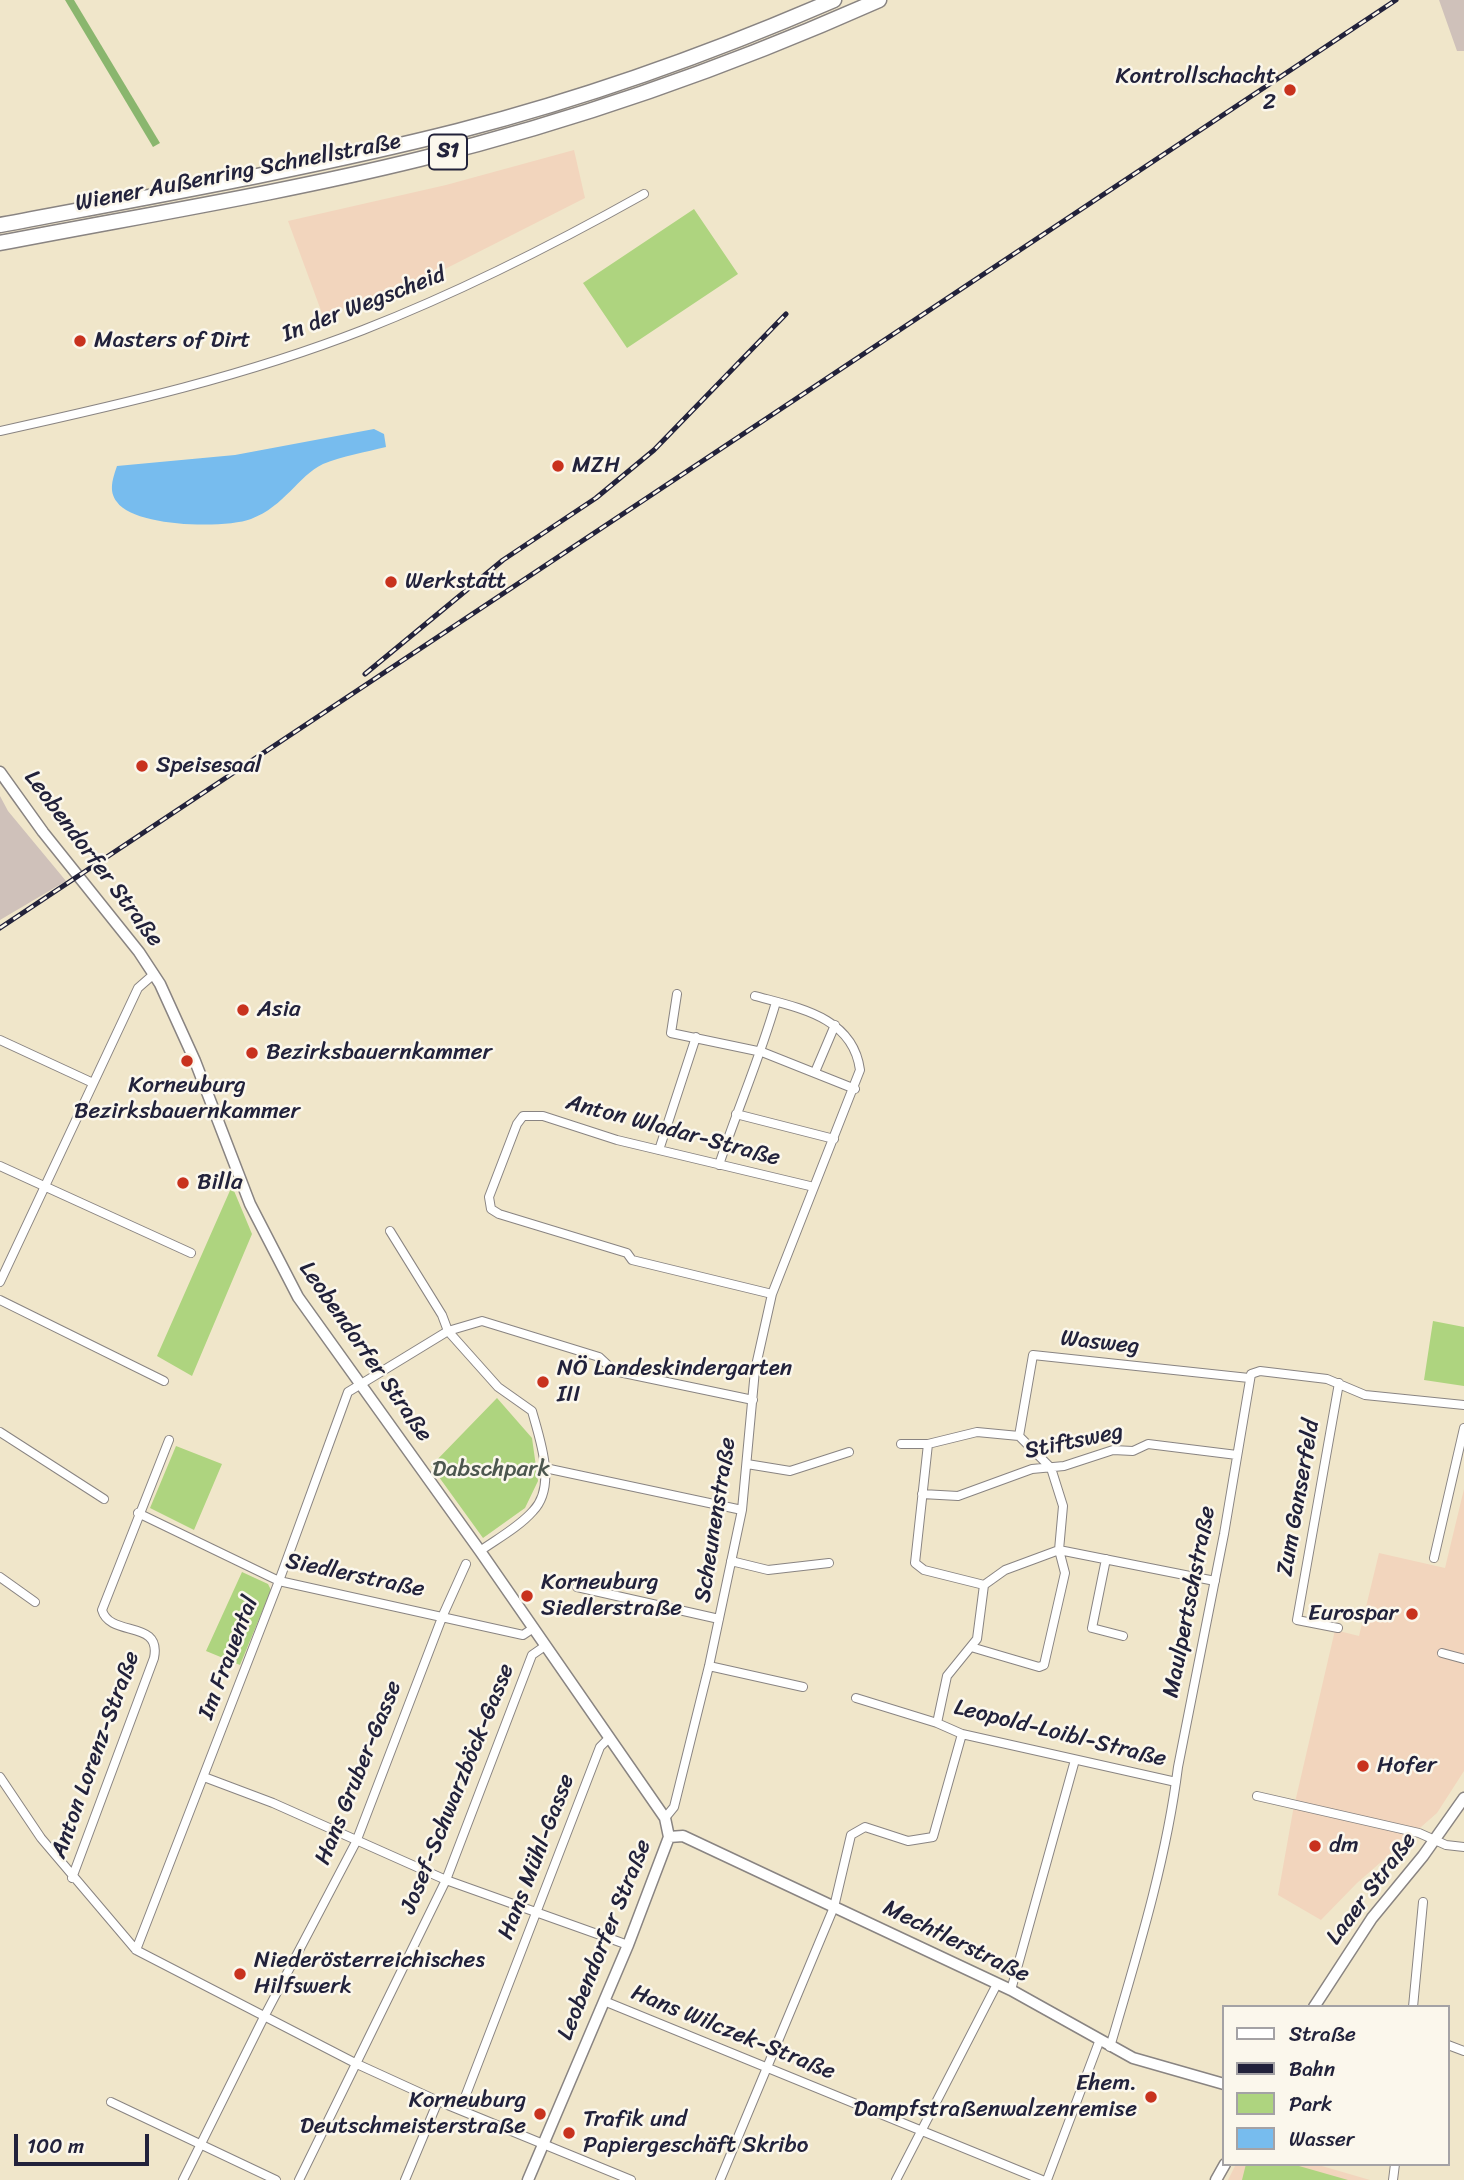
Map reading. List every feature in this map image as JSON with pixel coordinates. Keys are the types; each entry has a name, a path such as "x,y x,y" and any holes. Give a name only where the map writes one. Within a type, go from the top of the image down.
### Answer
{"highway":[{"name":"Wiener Außenring Schnellstraße","path":"0,225 287,170 461,130 645,73 834,0"},
{"name":"Wiener Außenring Schnellstraße","path":"0,243 294,187 477,144 653,90 783,41 879,0"}],"main road":[{"name":"Leobendorfer Straße","path":"0,772 154,974 178,1021 268,1244 298,1297 665,1818 669,1837 628,1945 528,2180"},
{"name":"Laaer Straße","path":"1315,2005 1372,1918 1434,1841 1464,1798"},
{"name":"Mechtlerstraße","path":"669,1837 683,1836 1012,1990 1110,2048 1155,2066 1222,2083"}],"street":[{"name":"In der Wegscheid","path":"0,431 201,383 360,331 526,258 644,194"},
{"path":"0,1282 138,988 154,974"},
{"path":"677,994 671,1033 762,1052 855,1088"},
{"path":"755,996 814,1014 835,1025 815,1072"},
{"path":"719,1165 736,1114 762,1052 776,1002"},
{"name":"Scheunenstraße","path":"665,1818 674,1807 709,1666 742,1510 755,1370 772,1294 860,1070 855,1047 835,1025"},
{"path":"659,1150 696,1037"},
{"path":"0,1040 93,1083"},
{"path":"736,1114 834,1139"},
{"name":"Anton Wladar-Straße","path":"772,1294 632,1260 626,1252 499,1214 491,1209 489,1198 517,1124 523,1116 543,1116 659,1150 814,1187"},
{"path":"0,1166 191,1254"},
{"path":"390,1231 442,1315 448,1331 498,1387 532,1411 545,1468 542,1495 533,1512 480,1552"},
{"path":"0,1300 164,1381"},
{"path":"359,1383 448,1331 464,1325 492,1322 561,1348 599,1357 614,1371 753,1400"},
{"name":"Wasweg","path":"1019,1436 1033,1355 1249,1378"},
{"path":"1249,1378 1254,1372 1260,1371 1339,1383 1365,1395 1464,1405"},
{"name":"Maulpertschstraße","path":"1110,2048 1144,1931 1177,1792 1176,1782 1215,1581 1249,1378"},
{"name":"Im Frauental","path":"136,1950 279,1581 344,1399 359,1383"},
{"name":"Zum Ganserfeld","path":"1338,1629 1297,1620 1339,1383"},
{"path":"1434,1558 1464,1428"},
{"path":"0,1432 104,1499"},
{"path":"901,1444 928,1444 977,1432 1019,1436 1051,1468 1063,1506 1059,1550 1065,1573 1045,1665 1039,1667 971,1647"},
{"name":"Anton Lorenz-Straße","path":"72,1878 155,1653 150,1635 109,1621 102,1610 169,1440"},
{"path":"928,1444 915,1563 924,1570 984,1585"},
{"name":"Stiftsweg","path":"922,1494 958,1496 1032,1469 1051,1468 1113,1450 1133,1451 1154,1444 1237,1455"},
{"path":"747,1464 790,1471 849,1452"},
{"path":"545,1468 742,1510"},
{"name":"Siedlerstraße","path":"138,1513 279,1581 443,1615 523,1635 532,1629"},
{"path":"937,1723 947,1676 976,1639 984,1585 1005,1570 1059,1550 1215,1581"},
{"path":"1106,1559 1092,1628 1124,1636"},
{"path":"731,1561 768,1570 829,1563"},
{"name":"Hans Gruber-Gasse","path":"183,2180 264,2017 356,1842 443,1615 466,1564"},
{"path":"0,1577 35,1602"},
{"path":"577,1587 719,1619"},
{"name":"Josef-Schwarzböck-Gasse","path":"299,2180 446,1880 532,1655 545,1646"},
{"path":"1442,1653 1464,1659"},
{"path":"709,1666 803,1687"},
{"name":"Leopold-Loibl-Straße","path":"856,1698 937,1723 962,1734 1176,1782"},
{"path":"720,2180 834,1907 851,1835 865,1827 915,1842 935,1835 962,1734"},
{"name":"Hans Mühl-Gasse","path":"460,2110 600,1747 609,1738"},
{"path":"1012,1990 1075,1760"},
{"path":"0,1777 72,1878 136,1950 357,2064 438,2101 631,2180"},
{"path":"204,1777 273,1803 446,1880 628,1945"},
{"path":"1257,1796 1419,1833 1434,1841 1464,1847"},
{"path":"1413,2005 1423,1902"},
{"path":"896,2180 997,1984"},
{"name":"Hans Wilczek-Straße","path":"604,2001 1044,2180"},
{"path":"1044,2180 1099,2042"},
{"path":"405,2180 438,2101"},
{"path":"111,2102 275,2180"}],"shaded area":[{"path":"1439,0 1464,0 1464,51 1457,51"},
{"path":"574,150 585,198 445,269 323,316 288,221 446,185"},
{"path":"0,796 8,811 66,881 0,920"},
{"path":"1464,1489 1464,1771 1437,1813 1357,1883 1321,1920 1278,1895 1293,1811 1335,1630 1359,1636 1379,1553 1445,1568"},
{"path":"1235,2166 1322,2166 1370,2180 1228,2180"}],"green space":[{"path":"65,0 74,0 160,143 153,147"},
{"path":"694,209 738,274 627,348 583,283"},
{"path":"232,1186 252,1234 192,1376 157,1356"},
{"path":"1433,1321 1464,1327 1464,1386 1424,1380"},
{"name":"Dabschpark","path":"497,1398 532,1438 538,1481 525,1508 483,1538 431,1466"},
{"path":"176,1446 222,1464 194,1530 150,1508"},
{"path":"242,1572 268,1584 271,1590 240,1665 206,1651"},
{"path":"1246,2166 1299,2166 1348,2180 1242,2180"}],"water":[{"path":"374,429 384,434 386,447 323,464 273,507 251,519 201,525 160,521 141,517 127,510 114,498 112,484 117,466 235,455"}],"railway":[{"path":"0,928 1396,0"},
{"path":"365,674 503,560 596,498 654,450 786,314"}],"place":[{"name":"Kontrollschacht 2","path":"1290,90"},
{"name":"Masters of Dirt","path":"80,341"},
{"name":"MZH","path":"558,466"},
{"name":"Werkstatt","path":"391,582"},
{"name":"Speisesaal","path":"142,766"},
{"name":"Asia","path":"243,1010"},
{"name":"Bezirksbauernkammer","path":"252,1053"},
{"name":"Korneuburg Bezirksbauernkammer","path":"187,1061"},
{"name":"Billa","path":"183,1183"},
{"name":"NÖ Landeskindergarten III","path":"543,1382"},
{"name":"Korneuburg Siedlerstraße","path":"527,1596"},
{"name":"Eurospar","path":"1412,1614"},
{"name":"Hofer","path":"1363,1766"},
{"name":"dm","path":"1315,1846"},
{"name":"Niederösterreichisches Hilfswerk","path":"240,1974"},
{"name":"Ehem. Dampfstraßenwalzenremise","path":"1151,2097"},
{"name":"Korneuburg Deutschmeisterstraße","path":"540,2114"},
{"name":"Trafik und Papiergeschäft Skribo","path":"569,2133"}]}
